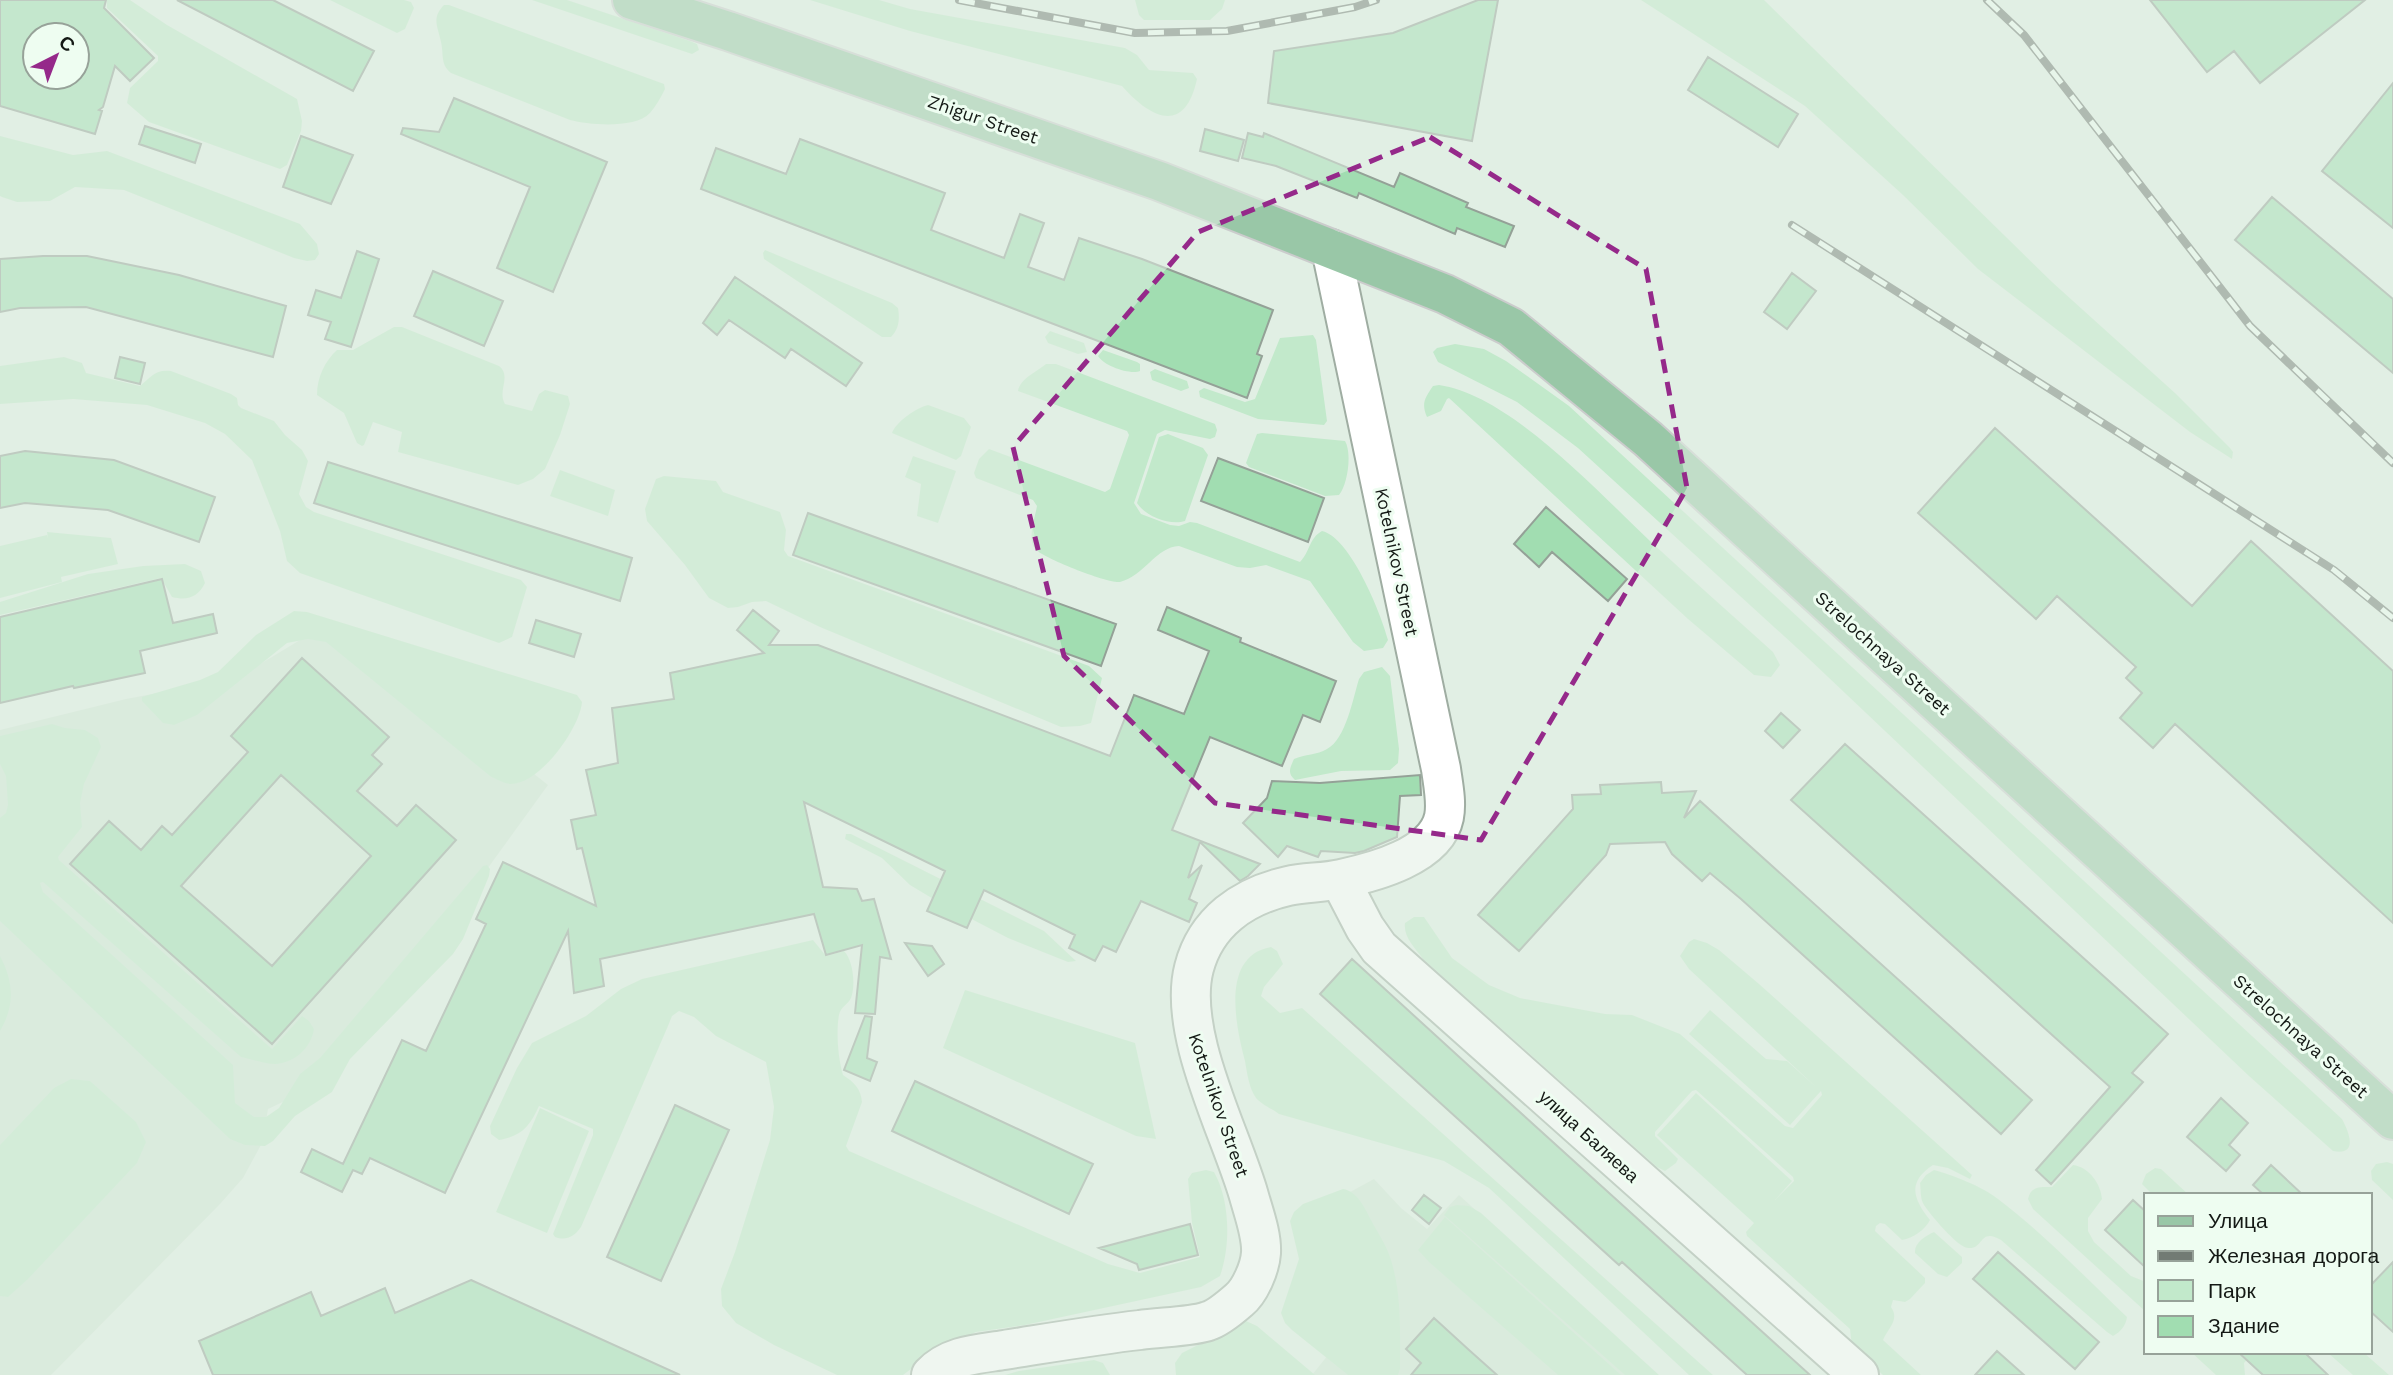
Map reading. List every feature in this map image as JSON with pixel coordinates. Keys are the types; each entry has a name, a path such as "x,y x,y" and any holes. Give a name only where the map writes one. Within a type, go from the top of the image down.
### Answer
{"main road":[{"name":"Zhigur Street","path":"632,0 1104,161 1331,249"},
{"name":"Strelochnaya Street","path":"1331,249 1445,294 1511,327 1648,439 2393,1120"}],"street":[{"name":"Kotelnikov Street","path":"931,1375 936,1369 960,1357 1109,1333 1209,1321 1241,1299 1253,1281 1261,1254 1256,1220 1238,1161 1223,1126 1193,1026 1190,999 1193,969 1202,945 1224,915 1240,905 1287,886 1340,880 1406,860 1432,839 1444,818 1444,790 1331,249"},
{"name":"улица Баляева","path":"1340,880 1365,928 1379,948 1859,1375"}],"highlighted area":[{"path":"1430,137 1646,269 1687,488 1481,840 1215,803 1064,656 1013,447 1198,232"}],"shaded area":[{"path":"310,634 329,641 548,785 485,872 289,1099 268,1109 262,1143 243,1178 220,1204 51,1375 0,1375 0,730 126,699 237,678"},
{"path":"1374,1179 1401,1208 1427,1229 1459,1195 1657,1375 1312,1375 1332,1350 1328,1204"}],"green space":[{"path":"107,0 130,0 167,25 297,99 302,121 301,131 287,165 280,169 149,122 127,103 130,88 158,61 158,56 107,8"},
{"path":"330,0 404,0 411,2 414,8 405,29 397,33"},
{"path":"532,0 567,0 690,41 697,44 699,50 692,54"},
{"path":"810,0 879,0 910,9 1125,48 1137,55 1149,70 1193,73 1197,79 1192,97 1184,108 1176,115 1166,116 1144,107 1122,86 910,31"},
{"path":"1135,0 1225,0 1222,9 1210,20 1144,20 1139,15"},
{"path":"1641,0 1764,0 2052,282 2175,393 2230,448 2233,452 2232,459 2190,432 1978,269 1903,195 1805,106"},
{"path":"444,5 664,84 665,89 650,113 634,122 600,124 570,120 451,73 444,63 436,23"},
{"path":"0,136 73,155 107,151 300,224 317,244 319,254 315,260 294,258 124,190 75,187 50,201 17,202 2,197"},
{"path":"765,250 892,303 898,308 899,316 894,334 891,337 882,337 764,259"},
{"path":"394,327 402,327 499,366 505,379 505,404 532,411 539,394 545,390 568,396 570,404 545,469 533,479 518,485 398,452 402,432 373,422 364,445 357,443 344,413 317,395 320,376 325,364 337,350 353,350"},
{"path":"1050,331 1084,343 1087,352 1078,354 1048,343 1045,337"},
{"path":"1313,335 1316,340 1327,421 1324,425 1258,419 1200,397 1199,391 1204,388 1245,402 1255,399 1280,338"},
{"path":"1455,344 1484,349 1506,361 1569,406 2342,1119 2350,1142 2346,1150 2333,1151 2249,1076 1808,658 1578,448 1517,402 1438,362 1433,352 1437,348"},
{"path":"1103,350 1137,362 1140,364 1140,371 1124,371 1111,366 1098,356"},
{"path":"64,357 82,363 86,373 140,386 157,372 171,371 231,394 237,398 241,408 274,421 302,450 308,461 299,494 306,507 314,512 521,580 527,587 512,637 499,643 300,573 287,561 280,531 252,460 225,434 205,423 147,405 73,399 0,404 0,366"},
{"path":"1046,364 1056,364 1215,424 1215,437 1210,439 1165,430 1157,434 1134,503 1141,514 1170,525 1197,523 1300,562 1318,534 1322,531 1333,536 1353,561 1379,612 1388,640 1383,648 1364,651 1353,642 1310,581 1266,565 1237,567 1179,546 1163,551 1128,579 1114,582 1076,570 1035,549 1032,534 1037,506 1033,500 976,478 974,473 979,459 989,449 1105,492 1110,489 1129,435 1127,431 1018,391 1025,379"},
{"path":"1155,369 1187,381 1189,388 1181,391 1152,380 1150,372"},
{"path":"1439,385 1466,393 1495,407 1552,448 1773,652 1780,665 1771,677 1754,675 1688,619 1449,398 1441,411 1427,417 1424,408 1426,397 1433,386"},
{"path":"928,405 964,418 971,427 961,456 956,460 892,433 907,416"},
{"path":"1168,434 1203,448 1208,455 1185,521 1179,522 1152,516 1137,503 1159,437"},
{"path":"1257,434 1345,441 1348,468 1345,484 1339,495 1325,496 1249,467 1246,463"},
{"path":"913,456 956,471 938,523 917,516 921,484 905,477"},
{"path":"560,470 615,490 608,516 550,496"},
{"path":"664,476 716,481 723,492 780,512 786,530 784,550 788,556 1089,666 1102,678 1091,723 1061,727 820,627 766,601 728,608 709,598 647,521 645,509 656,479"},
{"path":"47,532 111,538 118,564 61,577 62,582 0,598 0,546 47,535 48,538"},
{"path":"185,564 201,571 205,583 196,595 188,598 172,597 161,578 0,615 0,602 88,574 143,566"},
{"path":"294,611 307,612 577,695 582,702 580,713 557,753 546,765 522,782 511,784 490,776 326,642 308,639 287,643 197,715 174,725 163,723 142,701 142,697 218,672 256,635"},
{"path":"1382,667 1390,676 1399,749 1398,763 1390,770 1341,771 1295,780 1290,773 1294,759 1323,751 1334,744 1348,717 1359,679 1364,672"},
{"path":"52,724 85,730 98,738 101,747 84,784 80,803 82,827 58,857 59,860 272,1049 302,1016 314,1029 306,1048 289,1061 271,1064 241,1057 43,882 40,883 43,892 233,1065 235,1103 254,1117 266,1117 279,1108 300,1074 320,1058 483,866 487,865 490,869 463,939 453,954 350,1059 332,1092 295,1116 273,1141 265,1146 245,1145 230,1139 0,921 0,818 6,813 8,805 6,776 0,764 0,736"},
{"path":"846,834 851,834 1044,931 1076,961 1068,962 1008,938 935,900 910,885 882,858 845,839"},
{"path":"1414,917 1424,917 1452,958 1489,985 1520,998 1605,1014 1632,1015 1680,1034 1785,1126 1793,1128 1822,1095 1821,1091 1790,1125 1689,1034 1710,1010 1766,1059 1787,1061 1816,1087 1689,969 1680,956 1689,942 1694,939 1707,943 1759,984 1972,1175 1970,1179 1948,1168 1933,1165 1919,1178 1915,1191 1930,1220 1925,1227 1902,1240 1885,1224 1876,1226 1875,1231 1925,1278 1925,1283 1910,1299 1905,1302 1893,1300 1891,1307 1894,1320 1883,1340 1921,1375 1883,1375 1852,1347 1850,1329 1747,1236 1746,1232 1754,1223 1657,1135 1696,1093 1792,1181 1775,1200 1794,1181 1793,1177 1696,1090 1692,1091 1655,1132 1655,1136 1678,1159 1665,1171 1657,1167 1423,959 1406,933 1405,923"},
{"path":"813,940 826,956 844,951 850,960 853,973 853,993 840,1012 838,1029 843,1075 856,1086 862,1102 846,1146 849,1151 1108,1264 1140,1273 1200,1257 1192,1223 1188,1179 1192,1173 1206,1170 1214,1172 1223,1196 1227,1223 1226,1251 1220,1276 1201,1287 1025,1325 976,1332 931,1354 903,1375 837,1375 774,1345 736,1323 722,1306 721,1289 770,1140 774,1107 766,1062 716,1036 694,1017 679,1011 672,1016 581,1227 570,1237 555,1237 553,1234 593,1135 593,1129 539,1106 528,1124 514,1136 499,1140 491,1134 490,1126 532,1043 586,1016 621,989 642,979"},
{"path":"1271,947 1277,951 1283,964 1264,987 1261,996 1280,1013 1302,1008 1713,1375 1689,1375 1489,1188 1444,1161 1279,1114 1258,1100 1252,1090 1238,1030 1236,995 1238,978 1244,964 1255,953"},
{"path":"0,956 8,975 11,994 8,1012 0,1031"},
{"path":"965,990 1135,1043 1156,1139 1136,1136 943,1048"},
{"path":"71,1079 90,1081 136,1122 146,1142 137,1163 28,1279 8,1297 0,1296 0,1145 54,1088"},
{"path":"540,1108 589,1131 547,1233 496,1212"},
{"path":"2376,1164 2393,1164 2393,1200 2372,1180 2371,1171"},
{"path":"2073,1165 2084,1169 2097,1182 2102,1199 2088,1218 2088,1231 2094,1242 2131,1276 2144,1281 2144,1310 2033,1209 2028,1199 2034,1189 2052,1187"},
{"path":"2155,1168 2161,1169 2187,1193 2151,1193 2142,1184 2146,1174"},
{"path":"1934,1170 1984,1190 2031,1226 2127,1317 2121,1330 2113,1336 2107,1332 2001,1240 1985,1237 1973,1248 1957,1242 1922,1200 1920,1183"},
{"path":"1343,1189 1352,1193 1363,1205 1385,1245 1395,1273 1400,1314 1398,1375 1348,1375 1292,1330 1281,1313 1299,1259 1290,1221 1294,1212 1303,1204"},
{"path":"1469,1206 1481,1213 1659,1375 1625,1375 1444,1215 1450,1207"},
{"path":"1445,1217 1621,1375 1558,1375 1429,1262 1418,1250"},
{"path":"1934,1232 1962,1257 1962,1263 1947,1277 1938,1274 1915,1253 1918,1243"},
{"path":"1246,1321 1257,1326 1315,1375 1176,1375 1175,1363 1182,1353"},
{"path":"2193,1354 2252,1354 2244,1363 2245,1375 2216,1375"},
{"path":"2329,1354 2365,1354 2389,1375 2353,1375"},
{"path":"1094,1360 1103,1363 1110,1375 1005,1375 1019,1371"}],"building":[{"path":"0,0 106,0 104,8 154,58 130,81 115,66 103,107 99,110 102,111 95,134 0,106"},
{"path":"177,0 273,0 374,51 353,91"},
{"path":"1478,0 1498,0 1472,141 1268,103 1274,51 1393,33"},
{"path":"2150,0 2365,0 2260,83 2234,51 2207,72"},
{"path":"1708,57 1798,114 1778,147 1688,90"},
{"path":"2393,83 2393,228 2322,171"},
{"path":"454,98 607,162 553,292 497,268 530,187 401,134 403,128 439,132"},
{"path":"145,126 201,144 195,163 139,144"},
{"path":"1205,129 1244,140 1238,161 1200,151"},
{"path":"1248,133 1263,137 1264,133 1394,187 1400,173 1468,203 1466,207 1514,226 1505,247 1457,228 1455,234 1359,193 1357,198 1276,166 1242,158"},
{"path":"301,136 353,155 331,204 283,187"},
{"path":"800,139 945,193 931,230 1004,258 1020,214 1044,223 1028,267 1064,280 1079,238 1142,259 1273,310 1257,354 1262,356 1247,398 701,189 716,148 786,174"},
{"path":"2272,197 2393,299 2393,373 2235,240"},
{"path":"357,251 379,259 351,347 325,339 331,322 308,315 316,290 341,298"},
{"path":"87,256 179,275 286,306 273,357 86,307 20,308 0,312 0,259"},
{"path":"433,271 503,301 484,346 414,316"},
{"path":"1792,273 1816,291 1787,329 1764,312"},
{"path":"735,277 862,363 846,386 791,349 785,358 729,320 717,335 703,323"},
{"path":"120,357 145,363 140,384 115,378"},
{"path":"1995,428 2192,606 2251,541 2393,671 2393,923 2175,724 2153,748 2120,718 2142,693 2126,678 2136,667 2057,596 2036,619 1918,513"},
{"path":"25,451 114,460 215,497 199,542 108,510 25,503 0,508 0,456"},
{"path":"1218,458 1324,498 1308,542 1201,501"},
{"path":"328,462 632,558 620,601 314,503"},
{"path":"1546,507 1627,579 1608,601 1552,552 1539,567 1514,544"},
{"path":"808,513 1116,624 1101,666 793,555"},
{"path":"162,579 173,623 213,614 217,633 140,651 145,673 0,703 0,617"},
{"path":"1167,607 1241,638 1240,642 1336,681 1320,722 1303,715 1282,766 1210,737 1172,830 1260,864 1240,881 1200,842 1188,878 1202,865 1189,899 1197,903 1189,922 1141,901 1116,952 1103,946 1095,961 1069,948 1075,935 984,890 967,928 927,911 945,871 804,802 823,887 857,889 862,901 874,899 891,959 880,957 875,1014 855,1013 862,945 826,955 814,914 600,959 604,986 574,993 568,931 445,1193 370,1158 362,1174 353,1170 342,1192 301,1172 312,1149 343,1164 402,1040 426,1051 486,924 476,919 503,862 596,906 582,848 577,849 571,820 596,815 586,770 618,763 612,708 674,699 670,673 764,653 737,630 753,610 779,631 769,645 818,645 1110,756 1134,695 1184,714 1209,651 1158,630"},
{"path":"536,620 581,634 574,657 529,643"},
{"path":"302,658 389,737 372,755 382,764 357,791 397,826 416,805 456,840 272,1044 70,864 109,821 141,850 162,826 172,835 248,752 231,736","holes":["281,775 371,856 272,966 181,886"]},
{"path":"1781,713 1800,730 1783,748 1765,731"},
{"path":"1845,744 2168,1034 2132,1073 2143,1082 2051,1184 2036,1170 2110,1087 1791,800"},
{"path":"1420,775 1421,795 1400,796 1397,837 1364,851 1321,851 1318,857 1287,846 1278,857 1243,823 1267,798 1272,781 1320,783"},
{"path":"1661,782 1662,793 1696,791 1684,818 1700,801 2032,1100 2001,1134 1741,899 1710,873 1702,881 1672,854 1665,842 1610,844 1606,855 1519,951 1478,915 1573,809 1572,795 1601,794 1600,785"},
{"path":"905,943 932,946 944,964 928,976"},
{"path":"1352,959 1810,1375 1747,1375 1622,1262 1619,1265 1320,994"},
{"path":"865,1016 872,1017 867,1058 877,1062 870,1081 844,1070"},
{"path":"915,1081 1093,1164 1069,1214 892,1131"},
{"path":"2221,1098 2248,1123 2229,1145 2240,1155 2226,1171 2187,1137"},
{"path":"675,1105 729,1130 661,1281 607,1257"},
{"path":"2271,1165 2301,1193 2262,1193 2253,1185"},
{"path":"1424,1195 1441,1208 1429,1224 1412,1210"},
{"path":"2133,1200 2144,1210 2144,1266 2105,1230"},
{"path":"1190,1224 1198,1255 1139,1270 1137,1264 1099,1248"},
{"path":"1998,1252 2099,1342 2075,1369 1973,1279"},
{"path":"2393,1262 2393,1332 2372,1313 2372,1284"},
{"path":"471,1280 680,1375 213,1375 199,1341 311,1292 321,1316 385,1288 395,1313"},
{"path":"1434,1318 1497,1375 1411,1375 1421,1363 1406,1349"},
{"path":"1997,1351 2024,1375 1975,1375"},
{"path":"2240,1354 2306,1354 2328,1375 2263,1375"}],"railway":[{"path":"959,0 1135,33 1227,31 1355,7 1376,0"},
{"path":"1987,0 2024,35 2250,326 2393,463"},
{"path":"1792,225 2334,570 2393,618"}]}
